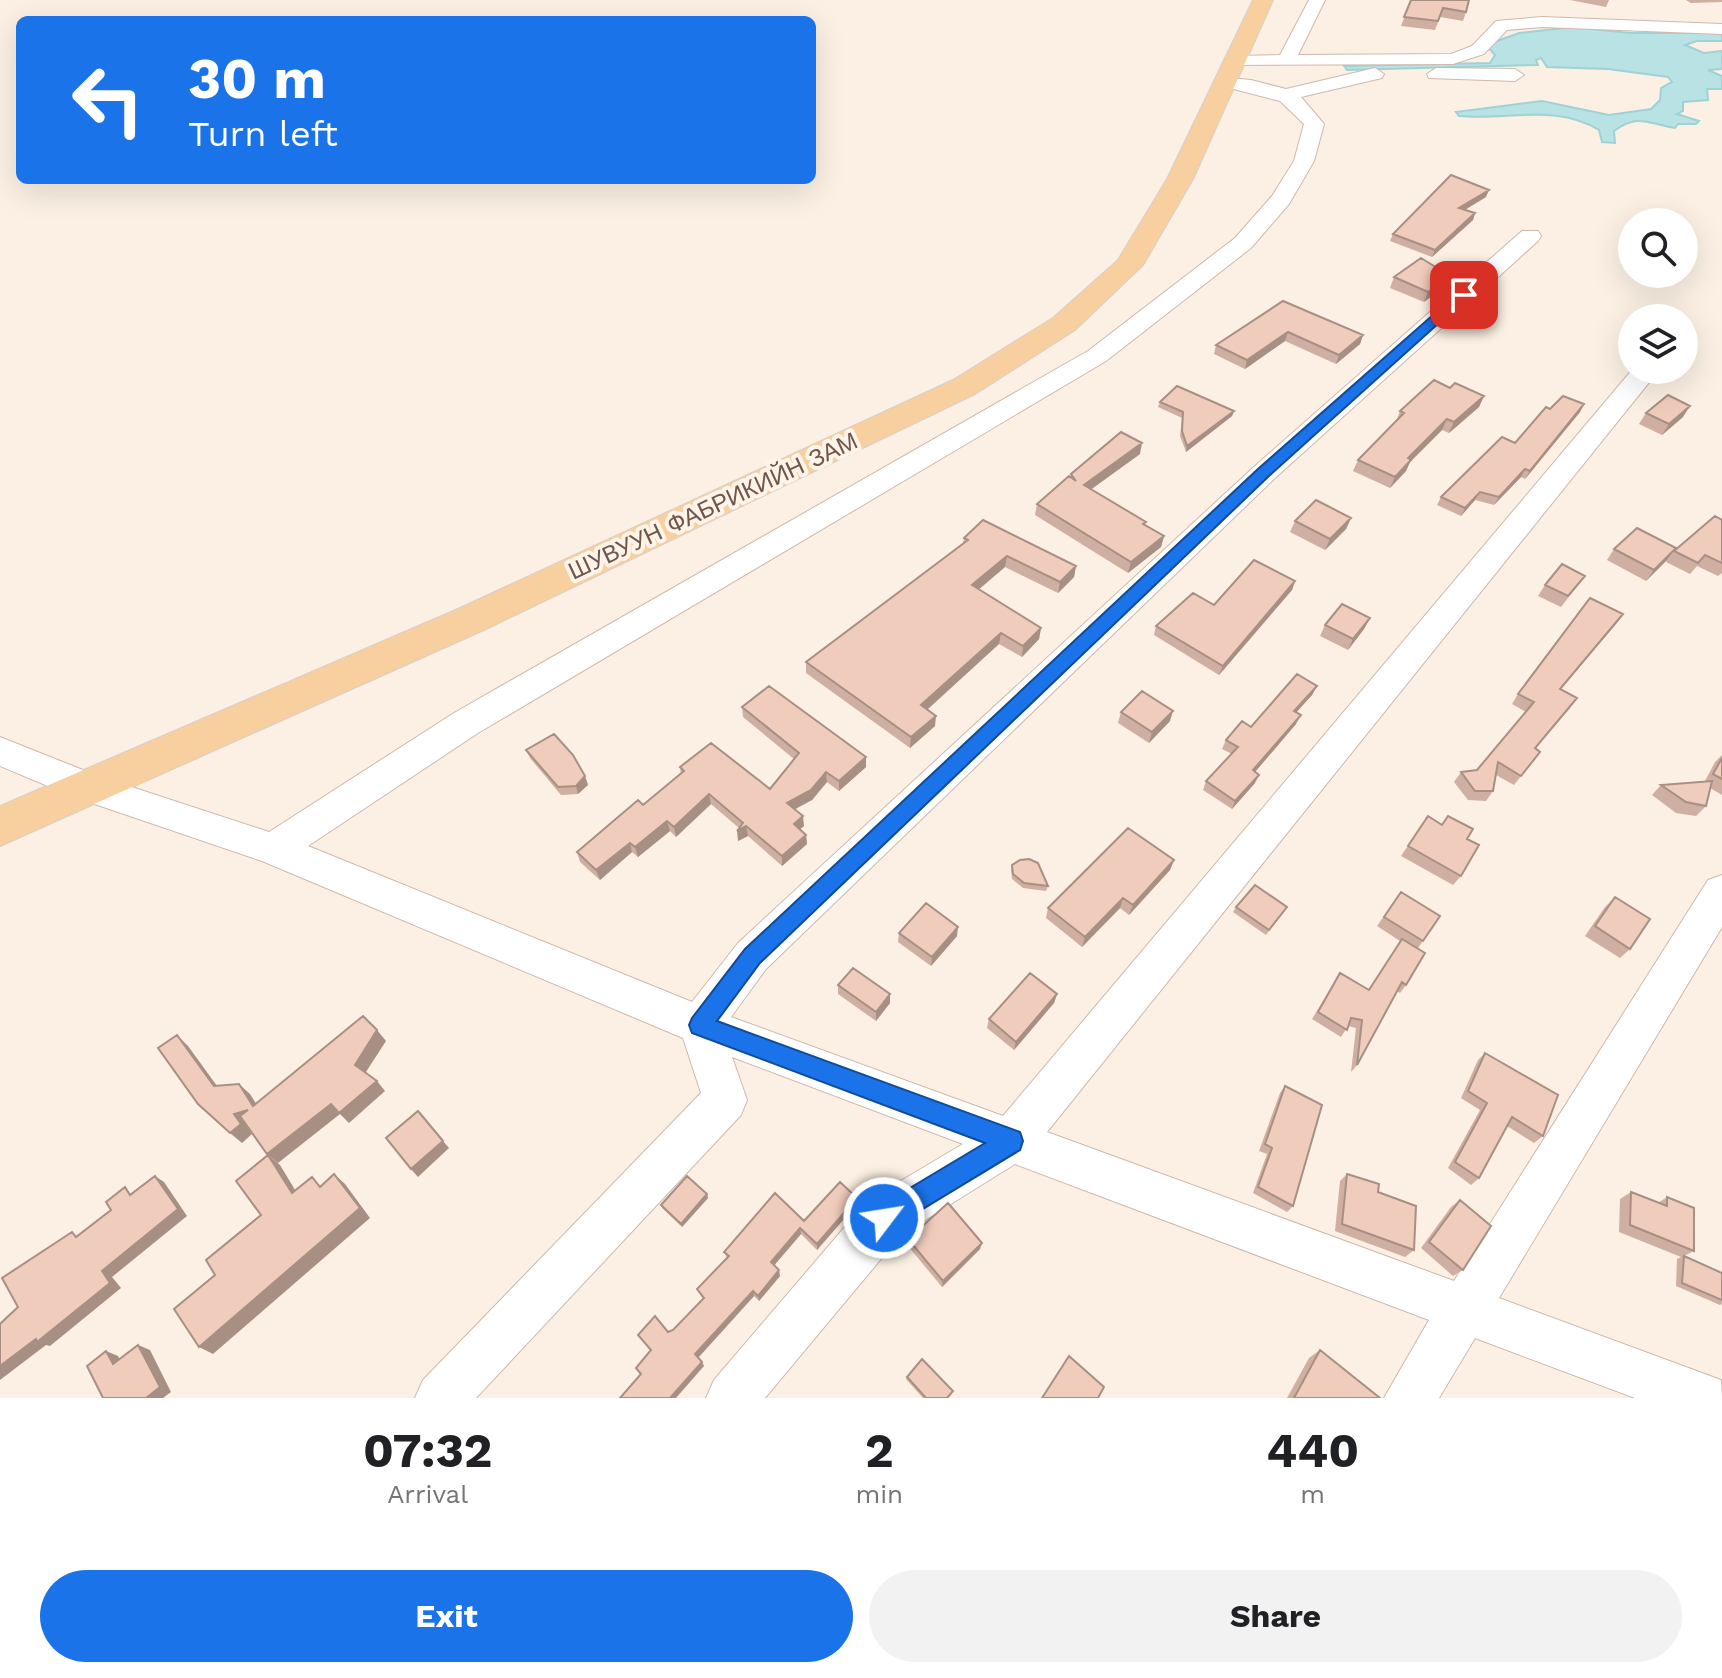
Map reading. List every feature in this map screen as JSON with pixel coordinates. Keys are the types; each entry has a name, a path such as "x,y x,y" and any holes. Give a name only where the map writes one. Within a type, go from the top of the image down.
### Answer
{"main road":[{"name":"ШУВУУН ФАБРИКИЙН ЗАМ","path":"0,827 472,619 964,387 1006,364 1064,324 1129,265 1180,179 1263,0"}],"street":[{"path":"1286,61 1317,0"},
{"path":"1230,71 1286,61 1467,57 1502,17 1542,22 1633,20 1722,29"},
{"path":"273,849 466,723 1097,356 1243,243 1281,199 1304,161 1314,124 1307,110 1286,95 1230,71"},
{"path":"1286,95 1376,74 1515,75"},
{"path":"700,1025 752,956 1265,472 1530,236"},
{"path":"732,1398 884,1218 1011,1141 1634,384"},
{"path":"0,751 87,787 273,849 700,1025 1703,1398"},
{"path":"1410,1398 1722,892"},
{"path":"441,1398 725,1100 700,1025"}],"water":[{"path":"1573,27 1630,33 1722,33 1722,41 1697,41 1685,45 1704,53 1722,51 1722,69 1708,70 1722,76 1722,89 1707,89 1708,100 1683,102 1683,111 1677,114 1699,121 1696,124 1678,124 1675,128 1644,121 1630,122 1614,131 1615,143 1602,142 1599,130 1565,117 1477,117 1459,116 1456,112 1542,101 1609,115 1651,109 1660,100 1661,88 1672,82 1668,77 1608,69 1547,67 1541,58 1536,60 1538,65 1347,70 1344,66 1490,63 1495,55 1486,45 1519,33"}],"building":[{"path":"1411,0 1469,0 1466,12 1443,8 1438,21 1404,17"},
{"path":"1451,175 1489,190 1459,208 1475,213 1435,250 1393,234"},
{"path":"1421,258 1450,276 1428,292 1394,277"},
{"path":"1283,301 1363,335 1339,355 1288,332 1247,360 1216,345"},
{"path":"1434,380 1450,388 1455,383 1484,396 1454,422 1447,419 1408,458 1411,460 1395,477 1358,460 1404,413 1400,411"},
{"path":"1177,386 1234,411 1187,446 1182,431 1183,412 1160,402"},
{"path":"1668,395 1690,406 1669,424 1646,413"},
{"path":"1563,396 1584,404 1530,471 1525,469 1499,497 1480,492 1465,508 1441,497 1502,437 1515,443 1546,407 1550,409"},
{"path":"1121,432 1142,443 1084,485 1164,536 1131,562 1037,504 1069,476 1076,481 1071,474"},
{"path":"1316,500 1351,518 1330,539 1295,521"},
{"path":"1715,516 1722,520 1722,563 1705,555 1698,563 1674,551"},
{"path":"983,520 1076,566 1060,582 1007,556 972,585 1041,628 1023,646 1001,633 921,705 936,716 911,737 806,662 968,540 964,538"},
{"path":"1637,528 1676,548 1654,570 1614,549"},
{"path":"1254,560 1295,581 1223,666 1156,626 1193,593 1214,605"},
{"path":"1562,564 1585,576 1568,596 1545,585"},
{"path":"1590,598 1623,614 1560,689 1577,698 1535,748 1540,752 1521,776 1498,762 1493,791 1475,791 1461,772 1477,770 1534,702 1518,694"},
{"path":"1342,604 1370,618 1353,639 1325,625"},
{"path":"1297,674 1317,686 1294,711 1301,715 1253,770 1259,775 1235,801 1206,781 1238,747 1226,740 1242,721 1251,727"},
{"path":"769,686 866,757 839,781 826,772 811,790 787,803 803,816 794,824 806,835 782,856 746,826 737,831 743,823 709,794 674,827 667,821 635,847 630,843 596,870 577,852 638,800 643,805 684,771 680,767 711,743 770,789 799,753 742,707"},
{"path":"1142,691 1173,711 1152,732 1121,712"},
{"path":"554,734 573,755 585,776 576,786 558,787 526,750"},
{"path":"1722,758 1722,779 1713,774"},
{"path":"1712,781 1706,806 1686,802 1661,785"},
{"path":"1428,816 1442,825 1448,816 1473,829 1467,839 1479,845 1461,876 1408,846"},
{"path":"1128,828 1174,860 1133,905 1123,898 1085,937 1048,908"},
{"path":"1029,859 1038,863 1048,886 1024,883 1013,874 1012,865"},
{"path":"1255,885 1287,907 1269,930 1236,907"},
{"path":"1401,892 1440,916 1423,941 1384,917"},
{"path":"1615,897 1650,919 1630,949 1595,926"},
{"path":"926,903 958,927 932,957 899,933"},
{"path":"1402,939 1425,953 1406,985 1402,982 1357,1065 1362,1020 1351,1018 1347,1030 1318,1012 1340,973 1369,990"},
{"path":"853,968 890,994 876,1012 838,985"},
{"path":"1030,973 1057,994 1016,1042 989,1019"},
{"path":"363,1016 377,1030 355,1065 377,1081 339,1113 331,1104 267,1154 240,1116 248,1110 234,1114 241,1124 230,1133 198,1104 158,1048 177,1035 214,1086 239,1084 253,1106"},
{"path":"1485,1053 1558,1095 1543,1136 1512,1117 1479,1178 1455,1162 1487,1103 1468,1091"},
{"path":"1285,1086 1322,1105 1293,1206 1258,1187 1272,1148 1265,1144"},
{"path":"418,1111 443,1141 411,1169 386,1138"},
{"path":"268,1155 292,1193 312,1177 320,1187 334,1174 360,1208 199,1347 174,1309 215,1275 206,1260 261,1215 236,1181"},
{"path":"1347,1174 1379,1184 1378,1192 1416,1206 1414,1250 1342,1224"},
{"path":"155,1176 178,1209 102,1271 110,1283 37,1342 36,1339 0,1366 0,1324 18,1307 2,1278 72,1232 76,1237 111,1210 106,1202 125,1187 130,1195"},
{"path":"687,1176 707,1194 681,1224 661,1205"},
{"path":"840,1182 857,1198 817,1244 800,1228 771,1262 779,1270 758,1296 753,1291 695,1354 702,1362 670,1398 620,1398 641,1374 636,1368 651,1350 638,1335 655,1316 668,1332 673,1330 704,1298 697,1289 729,1256 724,1252 775,1193 804,1221"},
{"path":"1631,1192 1667,1206 1667,1197 1694,1208 1694,1251 1630,1225"},
{"path":"1460,1200 1491,1226 1463,1270 1429,1242"},
{"path":"948,1203 982,1243 943,1281 908,1239"},
{"path":"1684,1256 1722,1273 1722,1300 1682,1283"},
{"path":"138,1345 160,1387 146,1398 103,1398 87,1366 106,1351 113,1364"},
{"path":"1320,1350 1380,1398 1294,1398"},
{"path":"1069,1356 1104,1387 1098,1398 1042,1398"},
{"path":"922,1359 953,1391 947,1398 926,1398 907,1377"}],"route":[{"path":"884,1218 1011,1141 700,1025 752,956 1265,472 1464,295"}]}
